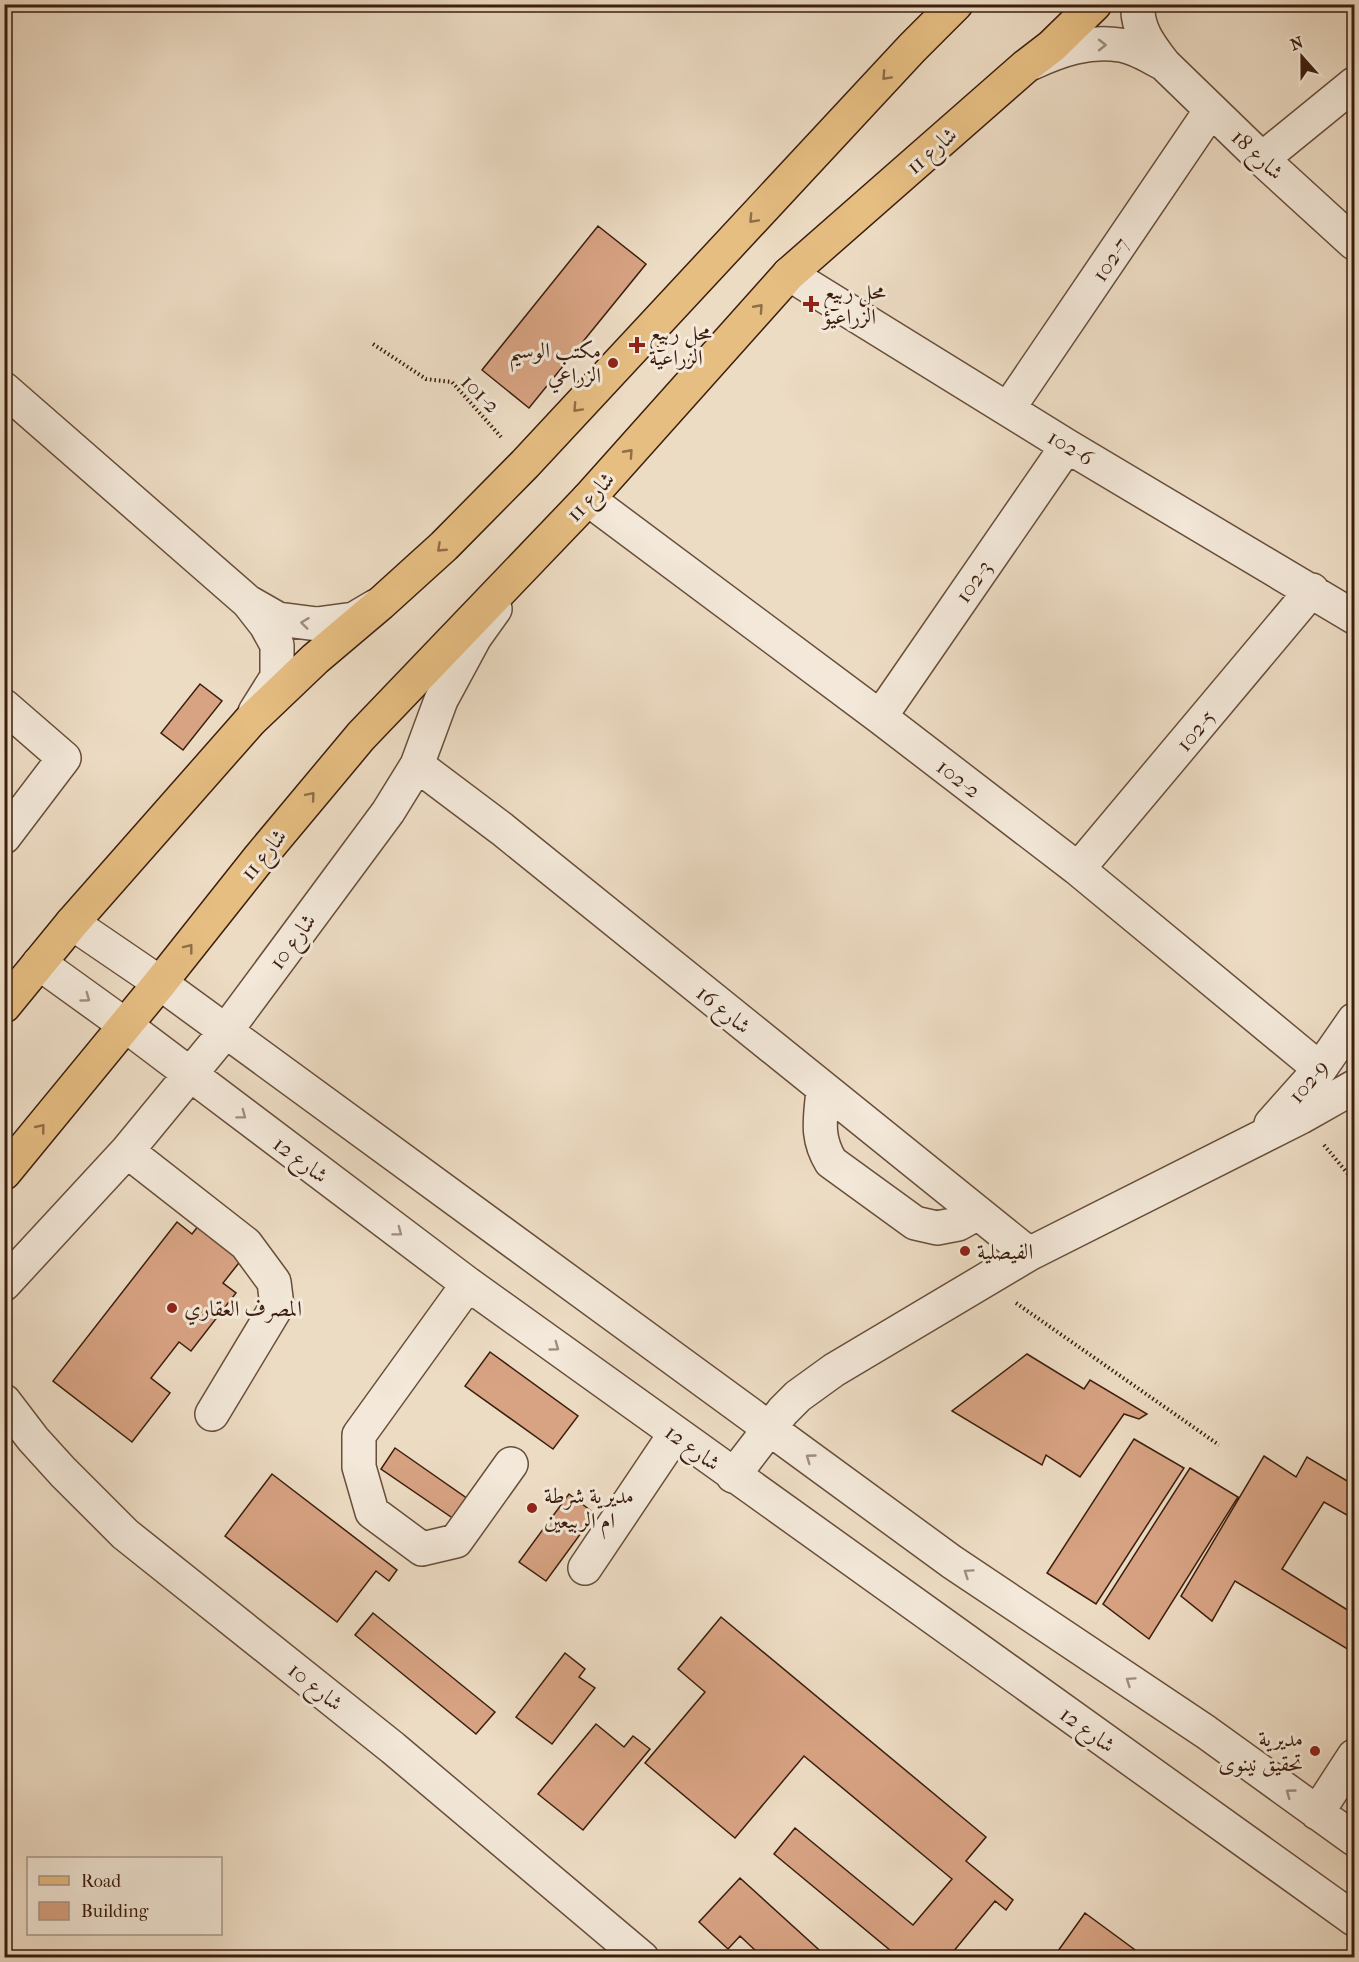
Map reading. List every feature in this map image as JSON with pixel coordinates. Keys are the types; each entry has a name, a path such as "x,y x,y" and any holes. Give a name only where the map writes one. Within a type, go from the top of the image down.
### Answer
{"main road":[{"path":"4,1006 72,923 250,721 315,659 444,546 525,464 912,48 956,4"},
{"path":"1052,46 1085,4"},
{"name":"شارع 11","path":"4,1173 361,736 588,499 789,274 1026,66 1052,46 1095,4"}],"street":[{"path":"912,48 944,4"},
{"path":"1138,4 1137,12 1141,28 1150,46 1164,64"},
{"path":"1026,66 1069,48 1095,44 1121,45 1164,64"},
{"name":"شارع 18","path":"1164,64 1262,159 1354,243"},
{"path":"1262,159 1354,84"},
{"name":"102-7","path":"1008,409 1211,110"},
{"name":"102-6","path":"789,274 1067,446 1354,617"},
{"path":"4,389 248,602 266,625 277,645 277,677 250,721"},
{"name":"102-3","path":"880,717 1067,446"},
{"name":"102-2","path":"588,499 880,717 1078,869 1320,1069"},
{"name":"شارع 10","path":"4,1284 127,1151 225,1032 388,812 417,765 441,700 475,637 527,563"},
{"name":"102-5","path":"1078,869 1312,590"},
{"path":"248,602 278,619 317,624 354,619 380,604"},
{"path":"4,706 64,758 8,824"},
{"name":"شارع 16","path":"417,765 502,829 1029,1254"},
{"path":"72,923 160,984 952,1562 1206,1732 1354,1839"},
{"name":"شارع 12","path":"39,963 468,1284 1354,1919"},
{"name":"102-9","path":"1257,1139 1320,1069 1354,1020"},
{"path":"733,1476 783,1411 816,1382 1029,1254 1300,1117 1354,1087"},
{"path":"823,1089 819,1136 823,1149 831,1161 915,1223 937,1228 958,1224 978,1213"},
{"path":"127,1151 246,1244 273,1282 277,1306 212,1414"},
{"path":"468,1284 359,1435 359,1467 372,1512 422,1549 456,1540 511,1464"},
{"name":"شارع 10","path":"4,1401 33,1439 63,1472 125,1534 393,1748 625,1952"},
{"path":"585,1568 675,1434"},
{"path":"1317,1813 1354,1756"}],"path":[{"name":"101-2","path":"372,344 426,379 452,382 525,464"},
{"path":"1300,1117 1354,1181"},
{"path":"984,1280 1219,1445"}],"building":[{"path":"598,226 646,264 529,408 482,370"},
{"path":"200,684 222,701 183,750 161,733"},
{"path":"177,1222 192,1234 199,1225 242,1259 223,1283 236,1293 191,1351 179,1342 151,1378 170,1393 132,1442 53,1381"},
{"path":"490,1352 578,1416 553,1449 465,1386"},
{"path":"1027,1354 1084,1389 1090,1380 1147,1414 1139,1419 1124,1414 1080,1477 1046,1455 1042,1465 952,1411"},
{"path":"1134,1439 1184,1468 1096,1604 1047,1573"},
{"path":"395,1448 468,1499 454,1519 381,1469"},
{"path":"1264,1456 1296,1477 1307,1457 1354,1485 1354,1519 1324,1502 1282,1569 1354,1614 1354,1653 1235,1581 1212,1621 1181,1596"},
{"path":"1190,1468 1238,1497 1149,1639 1103,1604"},
{"path":"272,1474 397,1570 389,1581 376,1571 337,1622 225,1536"},
{"path":"569,1494 595,1514 546,1581 519,1562"},
{"path":"373,1613 495,1712 476,1734 355,1635"},
{"path":"721,1617 986,1837 966,1861 1013,1900 1006,1910 995,1901 948,1958 896,1958 897,1956 774,1854 795,1828 913,1925 952,1879 804,1756 735,1838 645,1763 705,1692 678,1669"},
{"path":"565,1653 585,1669 579,1677 595,1688 552,1744 516,1717"},
{"path":"596,1724 624,1747 633,1736 650,1749 583,1830 538,1794"},
{"path":"740,1878 828,1958 750,1958 756,1951 740,1936 728,1949 699,1922"},
{"path":"1085,1913 1146,1958 1053,1958"}],"place":[{"name":"محل ربيع الزراعيؤ","path":"811,304"},
{"name":"محل ربيع الزراعية","path":"637,345"},
{"name":"مكتب الوسيم الزراعي","path":"613,363"},
{"name":"الفيصلية","path":"965,1251"},
{"name":"المصرف العقاري","path":"172,1308"},
{"name":"مديرية شرطة ام الربيعين","path":"532,1508"},
{"name":"مديرية تحقيق نينوى","path":"1315,1751"}]}
